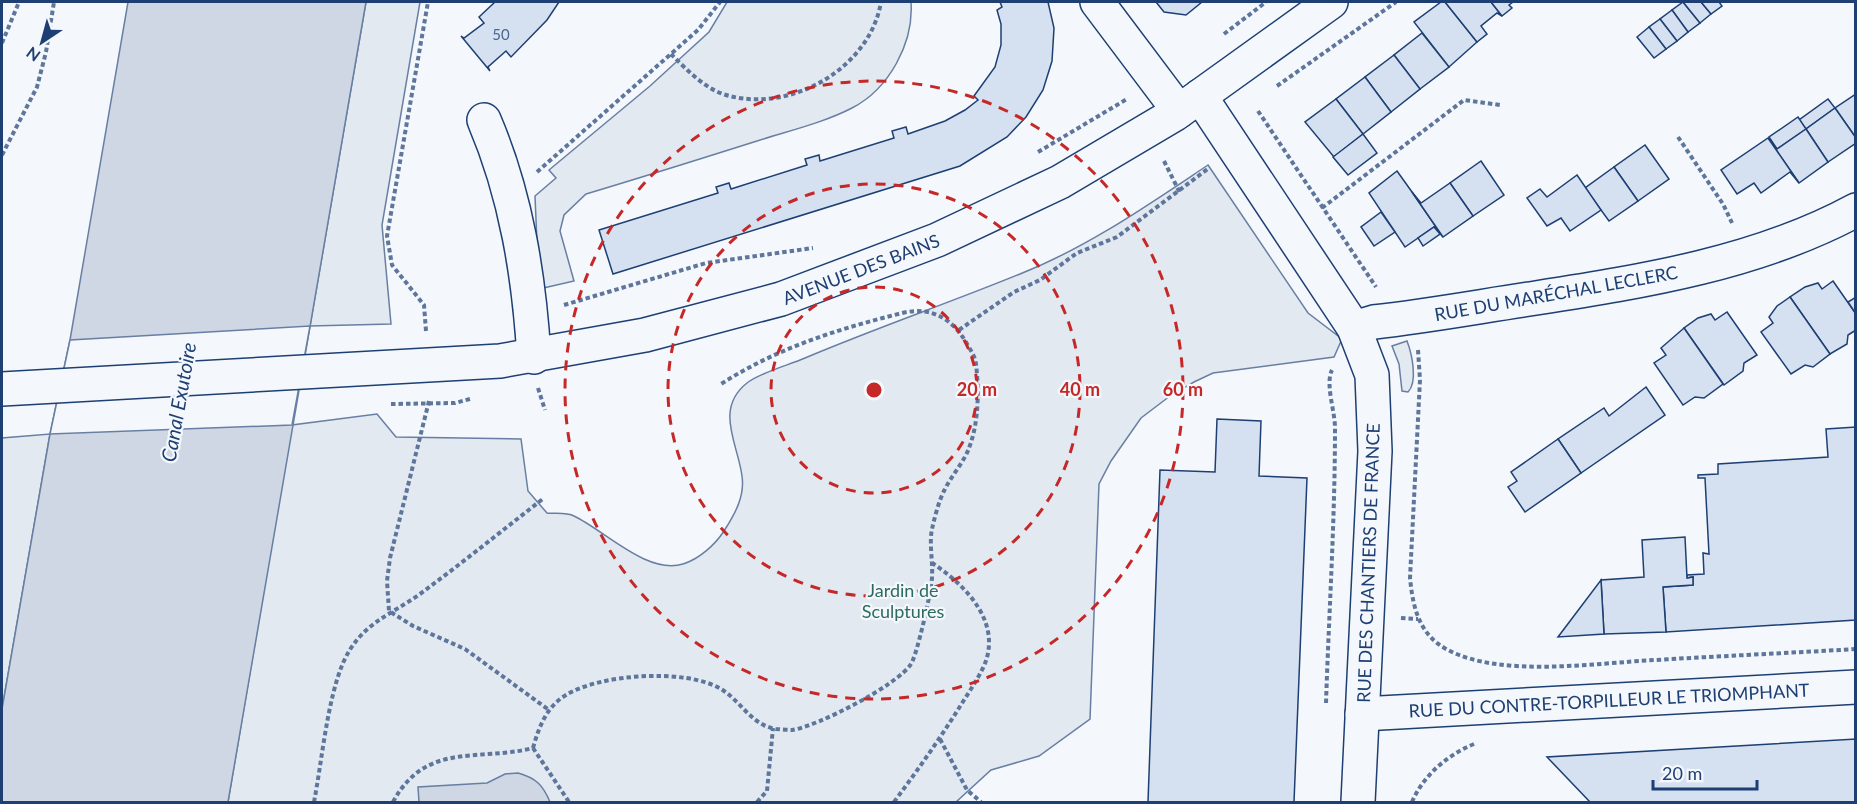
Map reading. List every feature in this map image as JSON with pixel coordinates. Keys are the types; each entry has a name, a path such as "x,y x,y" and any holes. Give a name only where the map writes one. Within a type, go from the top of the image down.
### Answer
{"street":[{"name":"RUE DES CHANTIERS DE FRANCE","path":"1097,2 1190,104 1235,147 1354,328 1372,375 1375,414 1358,802"},
{"name":"AVENUE DES BAINS","path":"2,389 469,364 534,357 675,328 781,299 937,240 1023,201 1190,104 1331,2"},
{"path":"484,120 502,163 512,197 531,314 534,357"},
{"name":"RUE DU MARÉCHAL LECLERC","path":"1354,328 1374,322 1653,279 1748,253 1819,228 1856,210"},
{"name":"RUE DU CONTRE-TORPILLEUR LE TRIOMPHANT","path":"1362,714 1856,687"}],"path":[{"path":"2,43 19,2"},
{"path":"2,155 37,87 46,52 54,2"},
{"path":"427,339 424,305 393,265 387,236 428,2"},
{"path":"512,197 552,158 698,30 720,2"},
{"path":"671,54 704,83 725,95 769,98 788,95 815,86 852,58 878,21 881,2"},
{"path":"1221,37 1266,2"},
{"path":"1268,93 1396,2"},
{"path":"1029,156 1127,99"},
{"path":"1322,208 1464,100 1500,105"},
{"path":"1678,137 1723,204 1748,253"},
{"path":"959,330 1014,292 1040,280 1077,253 1118,237 1180,193 1235,147"},
{"path":"1160,154 1180,193"},
{"path":"531,314 595,298 706,263 798,251 824,244"},
{"path":"533,748 539,728 549,710 566,695 594,684 638,677 665,676 698,681 721,689 757,723 792,730 824,718 874,694 901,676 911,664 918,649 933,579 931,532 943,492 969,449 977,402 975,359 959,330 938,313 914,310 846,328 778,351 721,384"},
{"path":"1326,705 1335,457 1334,411 1329,375"},
{"path":"389,611 387,581 390,558 429,403"},
{"path":"315,802 336,685 343,663 364,632 389,611 417,596 544,498"},
{"path":"894,802 940,739 984,667 988,646 987,627 977,603 959,582 932,563"},
{"path":"389,611 413,626 465,650 549,710"},
{"path":"1462,657 1495,664 1531,666 1856,649"},
{"path":"757,802 768,791 773,728"},
{"path":"940,739 967,790 981,802"},
{"path":"1412,802 1424,781 1436,769 1465,747 1480,741"},
{"path":"393,802 416,771 438,761 475,753 512,753 533,748"},
{"path":"533,748 569,802"}],"green space":[{"path":"366,2 420,2 382,225 391,324 310,326"},
{"path":"727,2 911,2 911,18 903,49 888,77 865,100 852,108 805,126 586,194 564,215 560,231 574,281 539,289 535,196 556,178 549,170 650,86 709,32"},
{"name":"Jardin de Sculptures","path":"1208,165 1308,313 1342,339 1334,357 1213,373 1170,396 1141,418 1111,461 1099,484 1090,719 1039,756 991,770 956,802 228,802 292,425 377,414 396,437 521,439 528,491 547,513 574,516 626,549 655,563 669,566 683,564 701,555 716,541 728,525 738,505 743,483 730,415 737,393 752,379 1045,263 1094,238"},
{"path":"1407,341 1413,375 1413,382 1408,392 1402,391 1399,364 1392,346"},
{"path":"50,434 6,686 2,709 2,438"}],"water":[{"name":"Canal Exutoire","path":"128,2 366,2 228,802 2,802 2,709 50,434 70,340"},
{"path":"518,773 538,783 550,802 419,802 418,787 487,783 505,774"}],"pier":[{"path":"310,326 292,425 50,434 70,340"}],"building":[{"path":"495,2 559,2 547,20 511,57 506,51 488,67 490,71 461,36 464,38 484,23 479,17"},
{"path":"1000,2 1048,2 1054,28 1052,61 1043,90 1026,117 1007,137 960,166 613,274 599,230 718,193 716,187 729,183 731,189 807,165 805,159 819,155 820,161 894,138 892,131 906,127 908,134 945,121 965,110 978,100 974,96 995,67 1001,45 1001,24 997,10 1002,7"},
{"path":"1156,2 1202,2 1186,15 1164,12"},
{"path":"1441,2 1445,2 1477,42 1449,67 1414,22"},
{"path":"1445,2 1491,2 1502,16 1497,13 1481,26 1487,34 1477,42"},
{"path":"1491,2 1513,2 1509,5 1512,8 1502,16"},
{"path":"1683,2 1700,23 1688,32 1672,10"},
{"path":"1683,2 1701,2 1711,14 1700,23"},
{"path":"1701,2 1719,2 1722,6 1711,14"},
{"path":"1672,10 1688,32 1677,41 1660,19"},
{"path":"1660,19 1677,41 1666,49 1649,27"},
{"path":"1649,27 1666,49 1654,58 1637,37"},
{"path":"1422,33 1449,67 1420,89 1394,55"},
{"path":"1394,55 1420,89 1391,112 1365,77"},
{"path":"1365,77 1391,112 1363,134 1336,99"},
{"path":"1856,94 1856,138 1835,108"},
{"path":"1336,99 1363,134 1334,157 1305,122"},
{"path":"1828,99 1835,108 1806,129 1799,120"},
{"path":"1835,108 1856,138 1856,143 1828,162 1806,129"},
{"path":"1798,117 1806,129 1777,149 1769,137"},
{"path":"1806,129 1828,162 1799,183 1768,138 1777,149"},
{"path":"1363,134 1377,153 1348,175 1333,157"},
{"path":"1768,138 1799,183 1790,172 1761,193 1754,183 1737,194 1721,170"},
{"path":"1645,145 1669,179 1638,201 1614,167"},
{"path":"1481,161 1504,195 1473,216 1450,183"},
{"path":"1614,167 1638,201 1609,221 1585,188"},
{"path":"1397,171 1443,237 1434,227 1405,247 1369,193"},
{"path":"1577,175 1601,210 1570,231 1561,218 1547,226 1527,198 1540,189 1547,197"},
{"path":"1450,183 1473,216 1443,237 1412,192 1421,203"},
{"path":"1381,212 1395,232 1374,246 1361,227"},
{"path":"1434,227 1440,234 1423,246 1418,238"},
{"path":"1833,281 1856,314 1856,330 1848,335 1847,344 1830,354 1790,297 1805,287 1818,283 1822,289"},
{"path":"1790,297 1830,354 1813,367 1805,365 1791,374 1761,332 1773,323 1769,317 1777,306"},
{"path":"1856,297 1856,314 1848,302"},
{"path":"1727,312 1757,355 1744,363 1743,371 1724,385 1684,328 1698,318 1711,314 1715,320"},
{"path":"1684,328 1723,384 1704,398 1695,397 1683,405 1654,363 1666,355 1661,348"},
{"path":"1646,387 1665,415 1581,473 1558,439 1604,408 1609,416"},
{"path":"1217,419 1261,421 1259,476 1307,478 1294,802 1148,802 1160,470 1215,472"},
{"path":"1856,427 1856,620 1666,632 1663,587 1693,585 1693,577 1687,578 1687,575 1704,574 1703,553 1709,554 1705,478 1698,478 1698,475 1718,474 1718,464 1828,457 1826,429"},
{"path":"1558,439 1581,473 1525,512 1508,487 1517,481 1511,472"},
{"path":"1685,537 1687,578 1693,577 1693,585 1663,587 1666,632 1604,634 1601,580 1644,577 1642,540"},
{"path":"1601,580 1604,634 1558,637"},
{"path":"1856,739 1856,802 1590,802 1547,757"}]}
